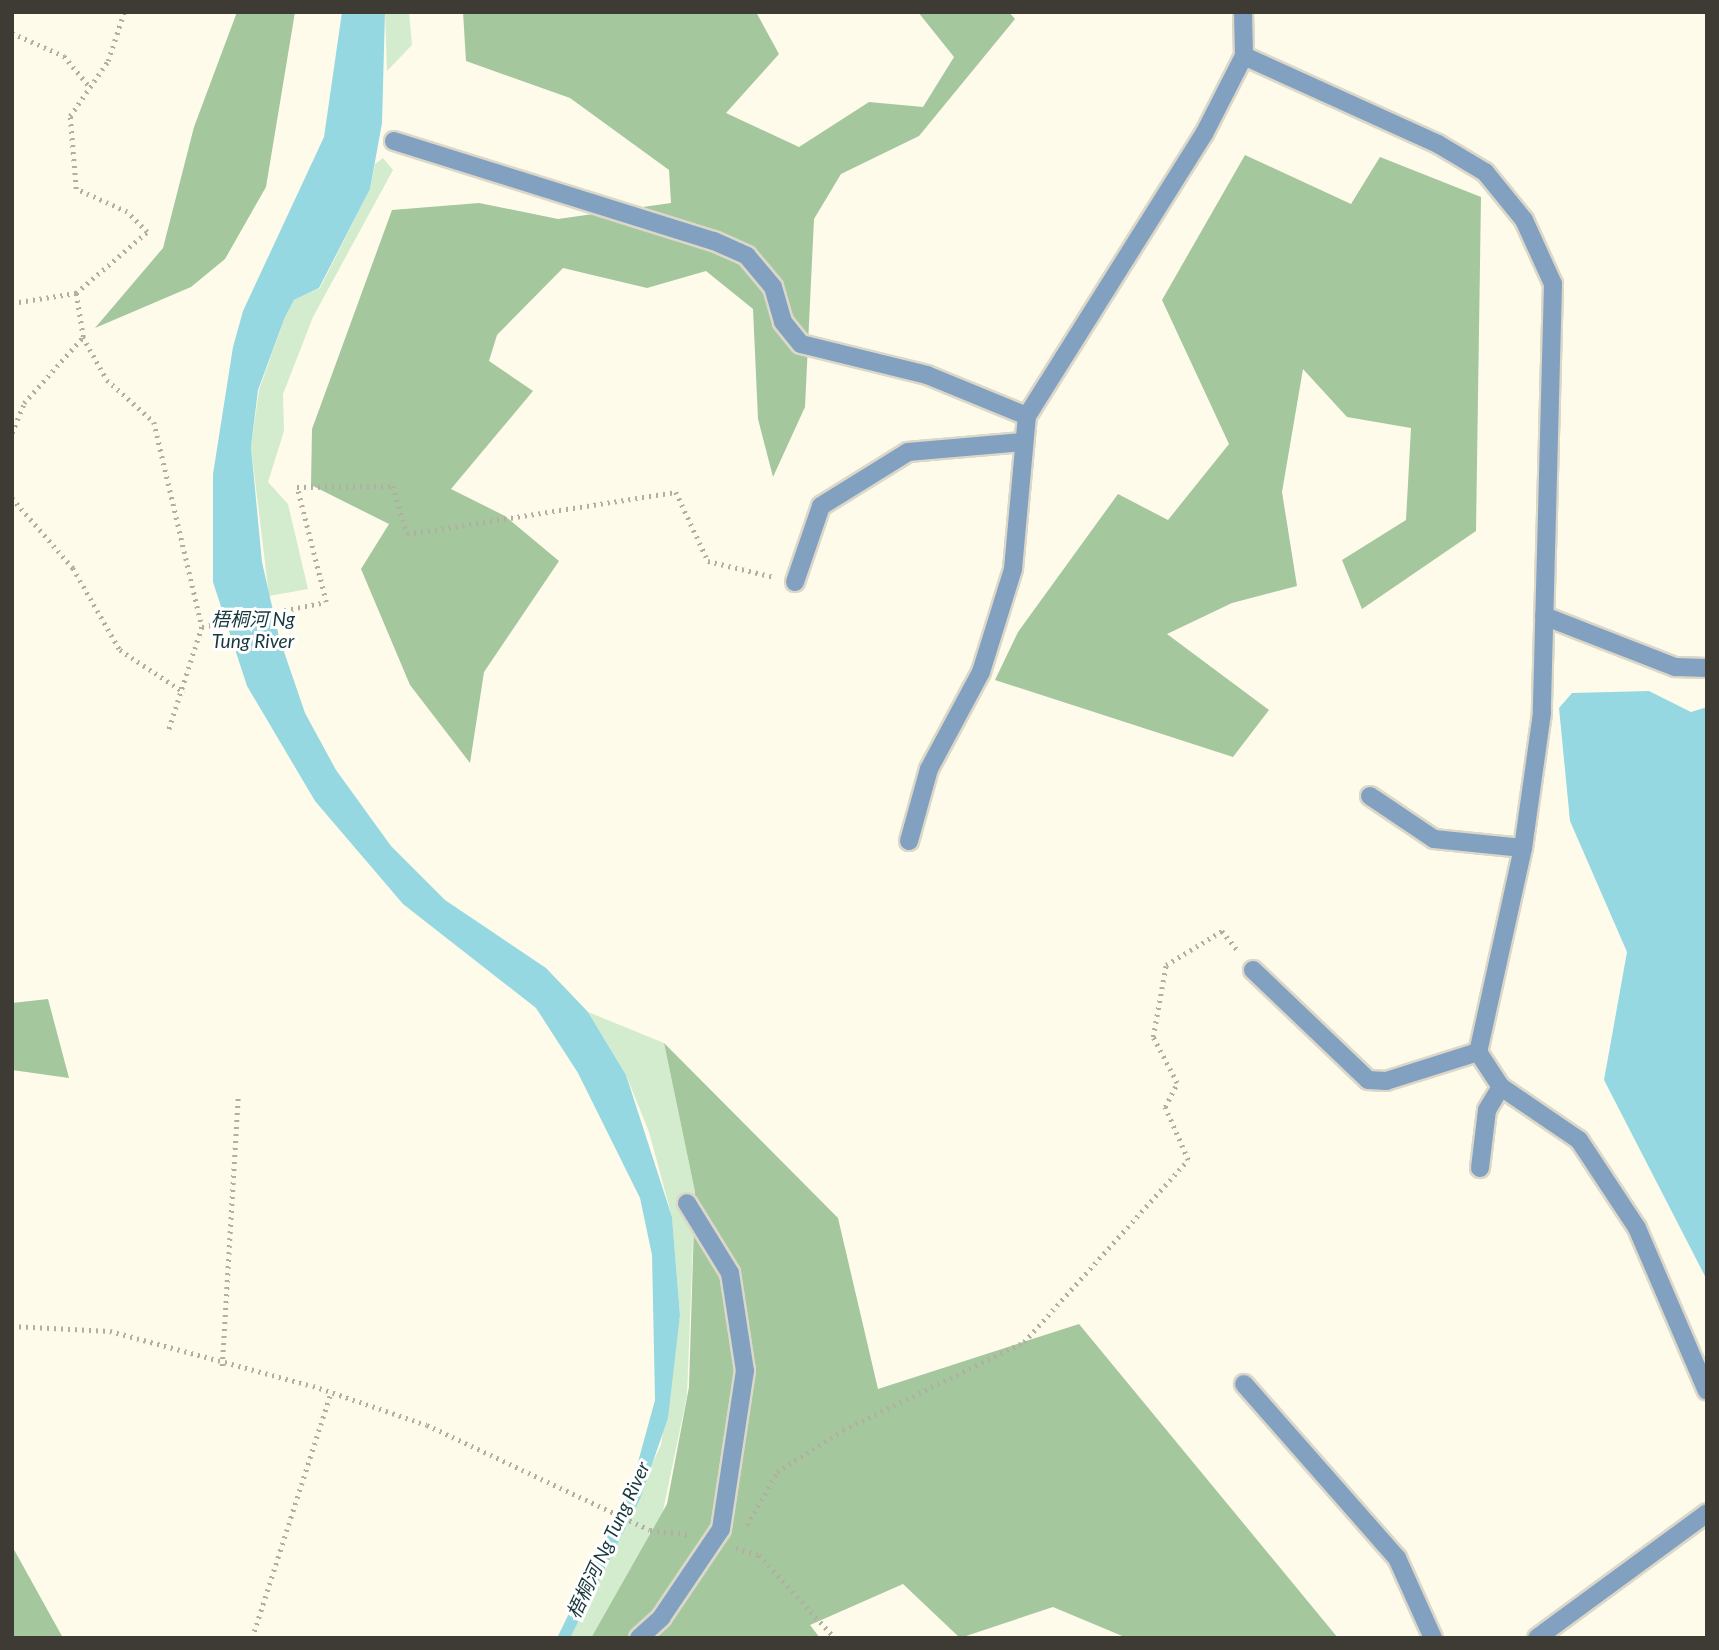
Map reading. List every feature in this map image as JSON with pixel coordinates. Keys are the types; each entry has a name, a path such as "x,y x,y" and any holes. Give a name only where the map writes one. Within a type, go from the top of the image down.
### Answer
{"street":[{"path":"909,841 929,769 981,672 1013,569 1027,416 1204,134 1244,55 1243,12"},
{"path":"1244,55 1438,144 1485,172 1524,220 1553,284 1542,713 1523,848 1478,1052 1502,1087 1579,1140 1637,1228 1707,1391"},
{"path":"394,142 713,241 747,256 773,288 783,322 801,344 927,375 1027,416"},
{"path":"795,582 821,506 864,479 908,452 1023,442"},
{"path":"1545,616 1675,667 1707,668"},
{"path":"1370,796 1434,839 1523,848"},
{"path":"1253,970 1368,1080 1386,1081 1478,1052"},
{"path":"1480,1168 1487,1110 1502,1087"},
{"path":"639,1638 716,1541 745,1371 730,1273 687,1203"},
{"path":"1244,1384 1397,1558 1433,1638"},
{"path":"1537,1638 1707,1513"}],"path":[{"path":"12,303 76,293 147,232 127,212 76,189 70,116 108,61 124,12"},
{"path":"12,33 64,56 90,87"},
{"path":"76,293 83,337 107,380 154,422 202,627 184,692 168,733"},
{"path":"12,433 24,403 83,337"},
{"path":"202,627 326,602 296,487 393,486 407,534 676,492 708,561 795,582"},
{"path":"12,498 74,568 120,650 184,692"},
{"path":"734,1547 777,1472 843,1430 1024,1342 1188,1160 1165,1107 1177,1083 1153,1037 1166,965 1222,931 1253,970"},
{"path":"222,1366 238,1095"},
{"path":"12,1326 110,1331 222,1366 331,1392 547,1478 650,1530 716,1541 759,1555 835,1638"},
{"path":"252,1638 331,1392"}],"green space":[{"path":"237,12 295,12 266,187 225,259 191,287 95,328 163,248 194,127"},
{"path":"385,12 409,12 412,45 387,71"},
{"path":"463,12 756,12 779,54 726,113 799,147 869,102 923,107 954,57 918,12 1009,12 1015,19 919,136 841,174 814,219 805,407 773,477 758,419 753,309 706,271 647,288 563,268 497,335 489,361 533,391 451,489 505,516 559,561 484,672 470,763 410,685 361,569 389,524 311,485 312,429 392,210 479,203 558,219 671,203 669,170 570,98 466,61"},
{"path":"1245,155 1351,204 1380,157 1481,197 1476,531 1362,609 1342,560 1406,520 1411,428 1347,417 1303,369 1282,492 1297,586 1232,603 1167,634 1269,710 1233,757 995,680 1018,632 1118,494 1168,520 1229,444 1162,300"},
{"path":"383,158 393,170 313,317 283,394 284,431 268,482 288,504 308,589 269,596 251,447 259,390 285,317 294,300 320,288 370,189 375,164"},
{"path":"48,999 69,1078 12,1070 12,1003"},
{"path":"588,1012 664,1043 695,1192 687,1396 663,1511 591,1638 570,1638 661,1445 680,1315 672,1217 649,1132 626,1075"},
{"path":"664,1043 838,1218 878,1389 1079,1324 1338,1638 1127,1638 1053,1607 960,1638 903,1584 810,1625 820,1638 591,1638 667,1504 689,1387 695,1192"},
{"path":"12,1546 63,1638 12,1638"}],"water":[{"name":"梧桐河 Ng Tung River","path":"342,12 385,12 382,123 370,189 319,288 294,300 258,390 251,447 262,562 279,637 305,713 336,770 391,846 445,900 546,968 588,1012 626,1075 672,1217 680,1315 668,1418 640,1499 570,1638 557,1638 632,1484 655,1400 652,1255 640,1198 578,1073 536,1008 403,904 315,801 247,686 213,582 213,474 233,347 243,311 324,137"},
{"path":"1649,691 1691,712 1707,707 1707,1280 1604,1080 1627,952 1570,821 1559,708 1572,693"}]}
